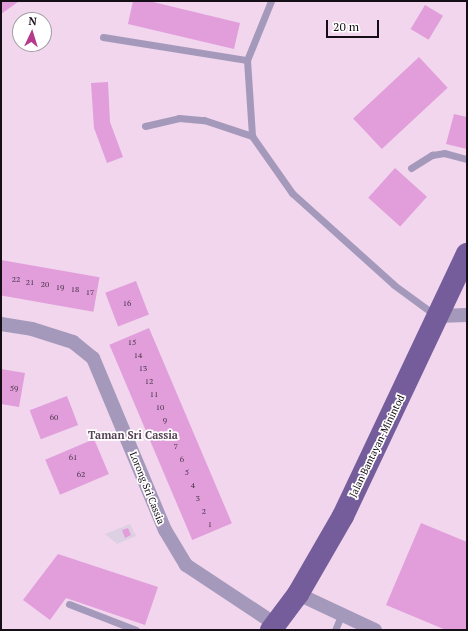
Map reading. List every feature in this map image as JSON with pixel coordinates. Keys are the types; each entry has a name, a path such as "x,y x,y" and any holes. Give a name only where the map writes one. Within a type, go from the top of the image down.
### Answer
{"main road":[{"name":"Jalan Bantayan-Minintod","path":"273,627 298,594 343,516 381,440 437,316 465,268"}],"street":[{"path":"437,316 467,316"},
{"name":"Lorong Sri Cassia","path":"1,324 32,329 73,342 93,358 165,530 186,565 273,627"},
{"path":"298,594 341,616 375,630"}],"lane":[{"path":"271,1 247,60 252,136 292,194 394,285 437,316"},
{"path":"103,37 247,60"},
{"path":"145,126 179,118 204,120 252,136"},
{"path":"412,168 432,154 444,153 467,159"},
{"path":"69,604 136,630"},
{"path":"335,630 341,616"}],"shaded area":[{"path":"130,524 136,536 117,544 105,534"}],"building":[{"path":"1,1 17,1 18,2 1,14"},
{"path":"133,1 149,1 240,23 234,49 128,24"},
{"path":"425,5 443,16 429,40 411,29"},
{"path":"419,57 448,88 382,149 353,118"},
{"path":"108,82 110,122 123,157 107,163 94,128 91,83"},
{"path":"454,114 467,117 467,149 446,144"},
{"path":"395,168 427,197 400,226 368,198"},
{"path":"1,260 99,277 93,312 1,296"},
{"path":"136,281 149,315 118,326 105,293"},
{"path":"149,328 232,523 192,540 109,345"},
{"path":"1,369 25,373 19,407 1,404"},
{"path":"67,396 78,425 41,439 30,410"},
{"path":"94,439 109,474 60,495 45,460"},
{"path":"421,523 467,542 467,630 446,630 386,605"},
{"path":"128,528 131,535 125,538 122,530"},
{"path":"58,554 158,587 145,625 66,598 50,620 23,600"}],"district":[{"name":"Taman Sri Cassia","path":"133,435"}]}
